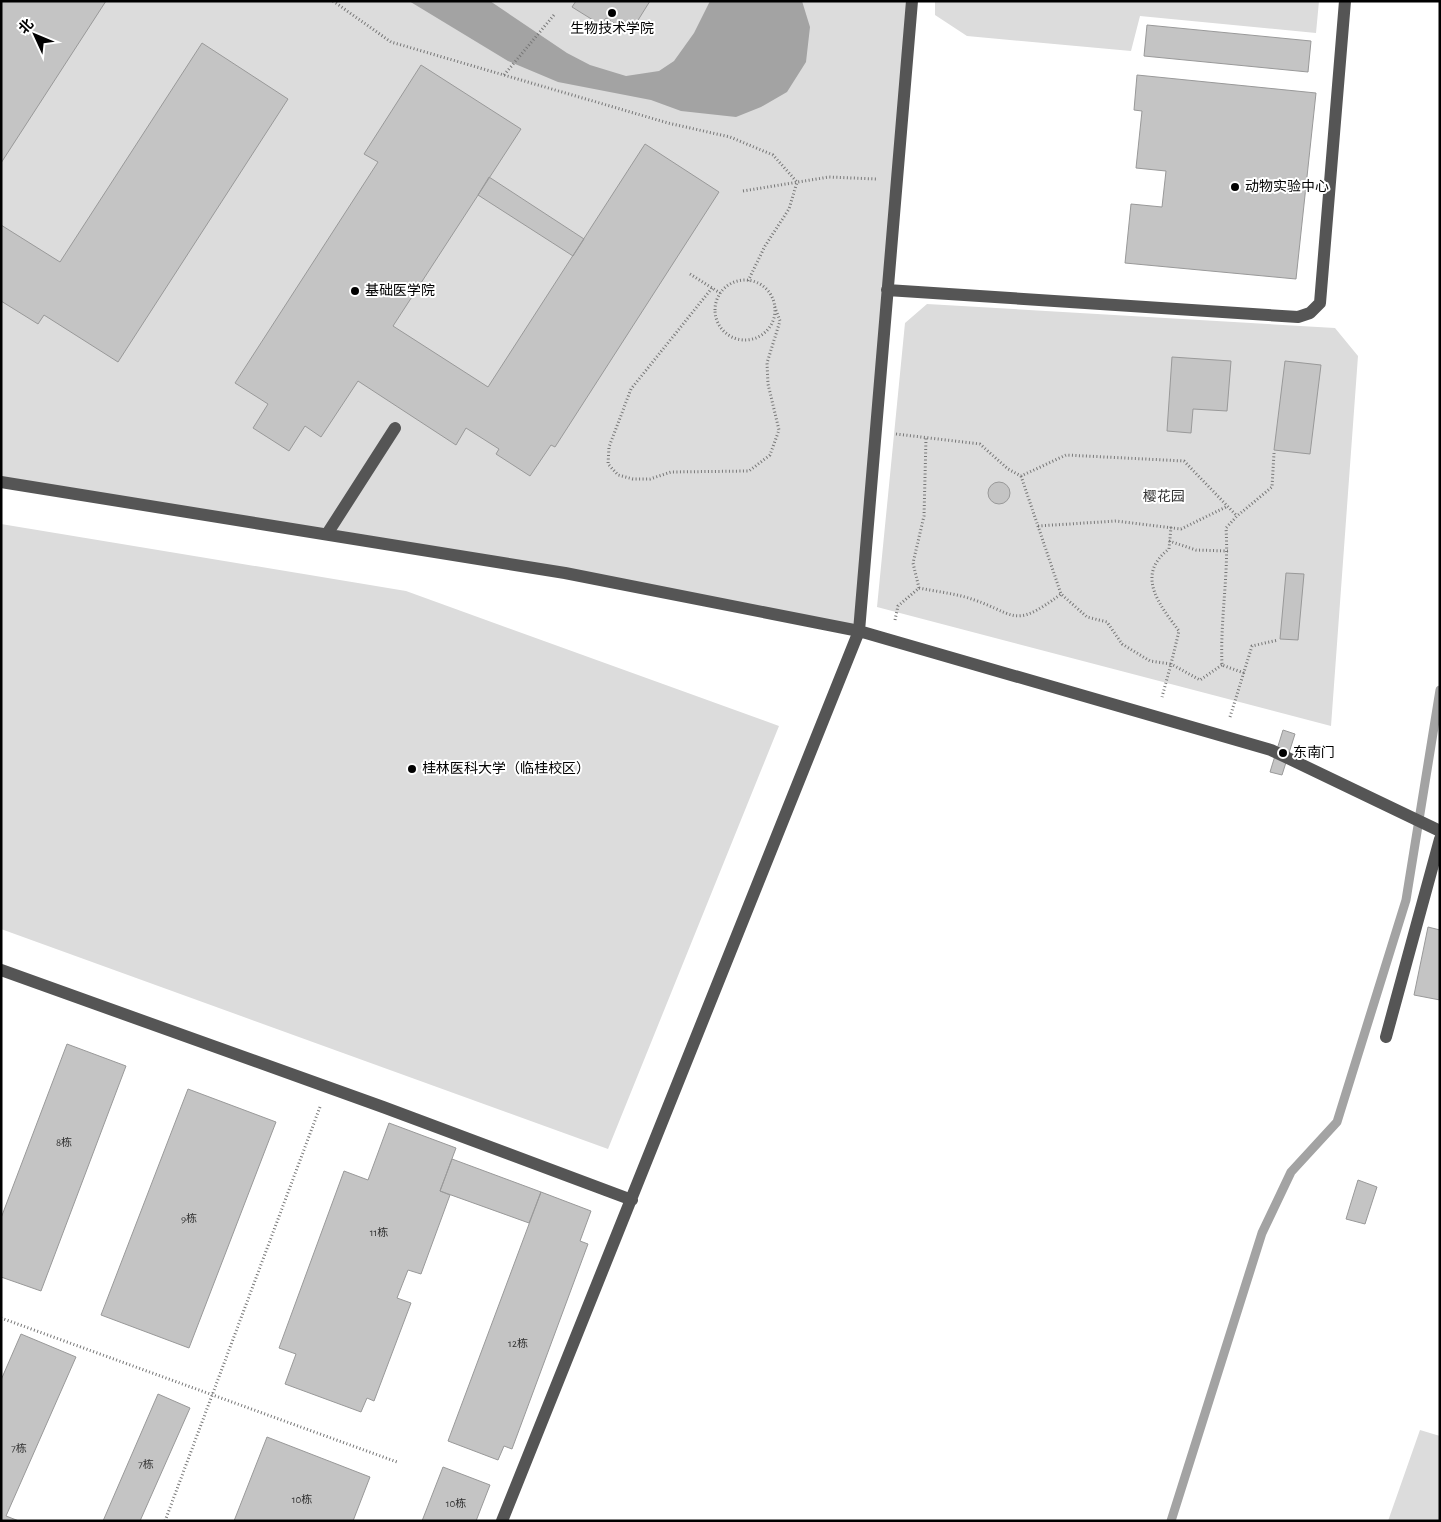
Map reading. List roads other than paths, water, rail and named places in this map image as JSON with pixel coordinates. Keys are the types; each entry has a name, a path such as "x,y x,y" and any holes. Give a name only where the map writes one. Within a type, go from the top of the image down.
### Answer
{"street":[{"path":"502,1521 859,631 912,1"},
{"path":"887,290 1298,317 1310,313 1320,303 1345,1"},
{"path":"327,534 395,428"},
{"path":"1,482 556,571 859,631 1271,750 1435,829"},
{"path":"1386,1037 1440,839"},
{"path":"1,970 327,1087 632,1200"}],"waterway":[{"path":"1171,1521 1262,1233 1291,1172 1337,1122 1406,900 1440,690"}],"place":[{"name":"生物技术学院","path":"612,13"},
{"name":"动物实验中心","path":"1235,187"},
{"name":"基础医学院","path":"355,291"},
{"name":"东南门","path":"1283,753"},
{"name":"桂林医科大学（临桂校区）","path":"412,769"}],"park label":[{"name":"樱花园","path":"1164,497"}]}
